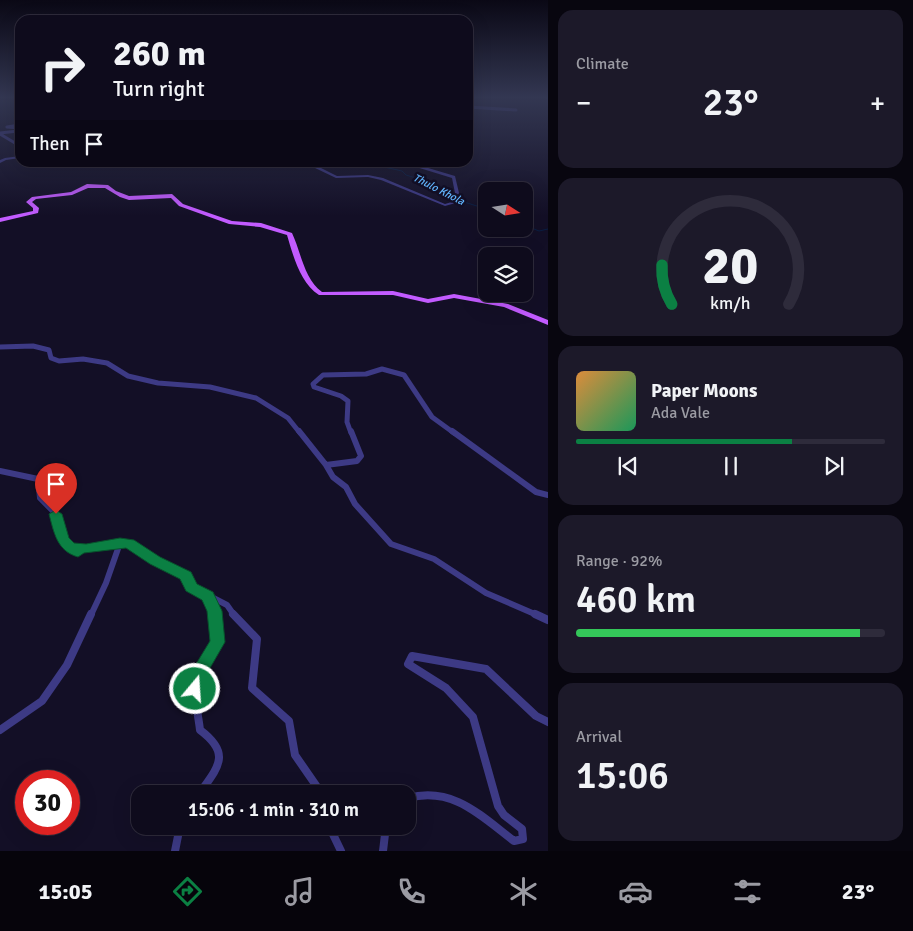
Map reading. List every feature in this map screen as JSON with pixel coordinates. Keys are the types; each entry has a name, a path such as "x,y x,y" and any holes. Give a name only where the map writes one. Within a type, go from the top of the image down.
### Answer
{"main road":[{"path":"0,220 36,212 36,208 29,202 34,198 72,193 87,186 106,186 116,195 125,198 172,196 182,205 231,223 261,225 290,234 299,264 315,290 321,294 393,293 428,301 454,296 506,305 548,323"}],"street":[{"path":"1,160 15,158"},
{"path":"316,167 336,177 368,176 382,179 445,204 453,205 458,200 454,177 419,167"},
{"path":"0,347 33,346 49,350 51,358 59,361 84,359 107,363 128,376 158,383 210,388 256,398 288,418 326,465 333,477 346,487 356,504 392,544 434,558 486,593 548,620"},
{"path":"326,465 357,461 361,456 347,422 348,401 341,396 314,388 313,384 323,375 334,373 366,374 382,369 404,375 432,417 536,492 548,495"},
{"path":"0,472 38,479 40,498 56,514 63,540 73,550 78,552 77,547 86,549 120,543 135,546 155,560 186,575 191,588 228,605 233,617 253,632 257,639 252,688 289,721 295,755 316,785"},
{"path":"0,730 42,701 67,665 106,583 120,543"},
{"path":"206,785 216,773 219,757 219,748 214,740 200,730 195,689 198,674 218,642 214,611 208,596"},
{"path":"416,797 436,793 457,799 514,841 524,839 522,830 504,815 498,806 473,717 446,688 408,664 412,656 486,669 536,716 548,722"},
{"path":"175,851 178,835"},
{"path":"333,835 341,851"},
{"path":"383,851 385,835"}],"waterway":[{"name":"Thulo Khola","path":"384,167 402,171 406,175 432,183 455,199 478,206"},
{"name":"Thulo Khola","path":"533,229 539,231 548,229"}],"route":[{"path":"56,514 64,543 73,550 78,552 77,547 86,549 120,543 135,546 169,568 186,575 191,588 208,596 217,623 218,642 198,674 195,689"}]}
